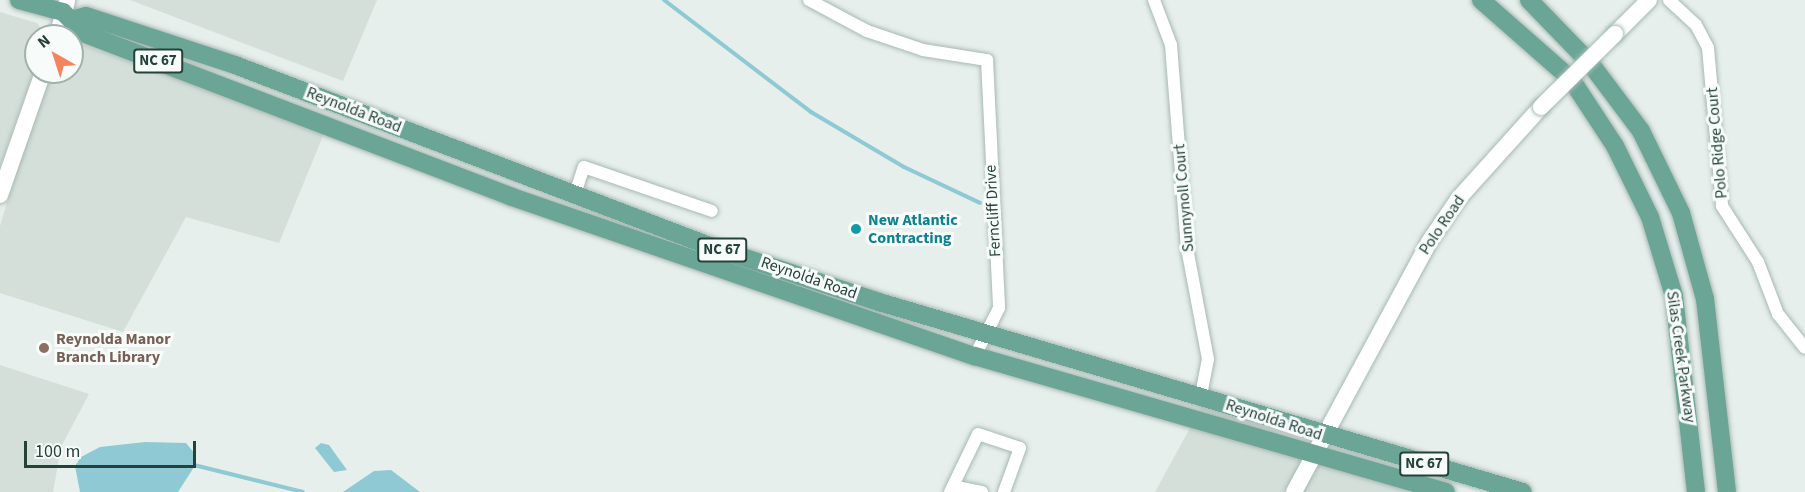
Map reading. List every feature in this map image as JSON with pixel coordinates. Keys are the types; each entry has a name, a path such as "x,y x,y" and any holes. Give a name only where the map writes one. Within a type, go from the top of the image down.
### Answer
{"main road":[{"name":"Reynolda Road","path":"19,0 68,10 235,65 715,248 988,336 1201,396 1324,436 1523,492"},
{"name":"Silas Creek Parkway","path":"1481,0 1571,79 1615,146 1650,217 1674,296 1696,492"},
{"name":"Silas Creek Parkway","path":"1529,0 1590,63 1641,131 1681,213 1705,299 1727,492"},
{"name":"Polo Road","path":"1294,492 1429,242 1459,198 1541,107 1649,0"},
{"name":"Reynolda Road","path":"68,10 83,33 512,197 975,356 1144,408 1315,452 1446,492"},
{"path":"62,24 68,10"},
{"path":"0,195 39,84"}],"street":[{"name":"Ferncliff Drive","path":"809,0 867,31 923,50 987,60 999,308 988,336 975,356"},
{"name":"Sunnynoll Court","path":"1154,0 1171,45 1187,249 1208,359 1201,396"},
{"name":"Polo Ridge Court","path":"1669,0 1696,25 1708,48 1722,206 1758,262 1778,314 1805,348"},
{"path":"575,194 584,167 712,211"},
{"path":"982,492 951,489 978,434 1020,447 1004,492"}],"shaded area":[{"path":"130,0 377,0 343,81"},
{"path":"0,12 38,24 24,24 24,84 30,84 0,166"},
{"path":"84,45 325,131 279,243 186,217 123,332 0,293 0,226 42,84 84,84"},
{"path":"0,365 89,394 61,447 53,492 0,492"},
{"path":"1202,406 1239,413 1315,452 1446,492 1155,492"}],"water":[{"path":"145,442 186,443 195,454 196,464 178,492 80,492 75,466 81,457 100,447"},
{"path":"321,443 329,445 347,470 334,472 315,448"},
{"path":"391,470 420,492 343,492 374,471"}],"waterway":[{"path":"664,0 811,112 904,167 980,203"},
{"path":"194,465 303,492"}],"place":[{"name":"New Atlantic Contracting","path":"856,229"},
{"name":"Reynolda Manor Branch Library","path":"44,348"}]}
